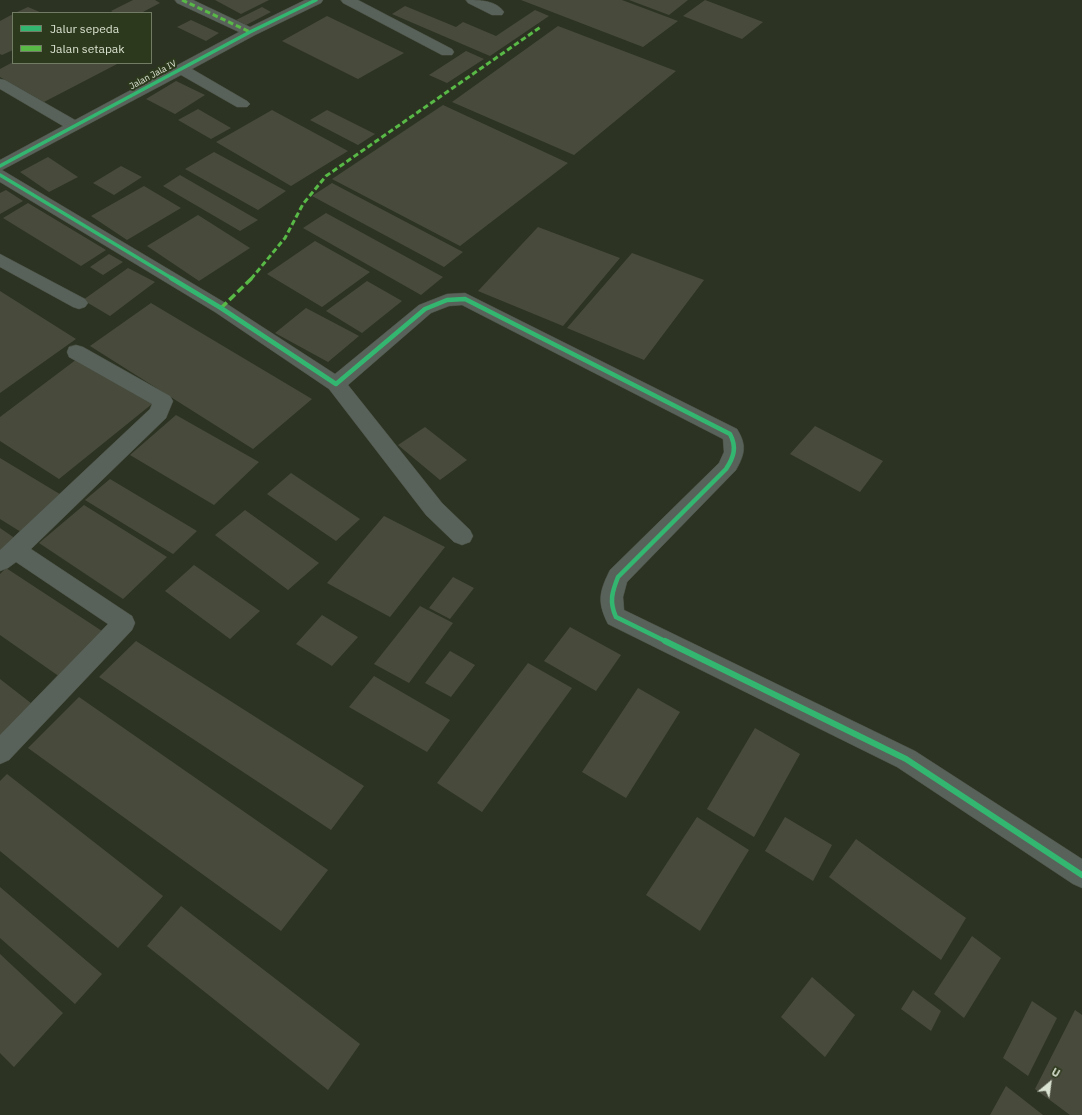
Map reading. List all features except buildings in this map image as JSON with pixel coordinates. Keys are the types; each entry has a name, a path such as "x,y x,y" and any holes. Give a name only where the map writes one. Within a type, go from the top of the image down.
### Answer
{"street":[{"path":"182,0 250,32"},
{"name":"Jalan Jala IV","path":"0,166 250,32 316,0"},
{"path":"348,0 447,52"},
{"path":"473,0 497,12"},
{"path":"181,69 242,104"},
{"path":"0,82 74,126"},
{"path":"0,175 221,308 336,384 434,509 462,536"},
{"path":"0,260 79,303"},
{"path":"336,384 425,309 447,300 465,299 730,434 735,441 736,450 734,458 726,469 618,577 611,596 610,607 616,617 906,759 1082,874"},
{"path":"0,752 124,623 8,556 159,413 162,407 163,401 76,352"}],"marked path":[{"path":"182,0 250,32"},
{"path":"221,308 246,285 285,238 303,204 326,176 542,26"}],"cycle path":[{"path":"0,166 250,32 316,0"},
{"path":"0,175 221,308 336,384 425,309 447,300 465,299 730,434 735,448 733,457 726,469 618,577 611,597 613,611 616,617 906,759 1082,875"}]}
